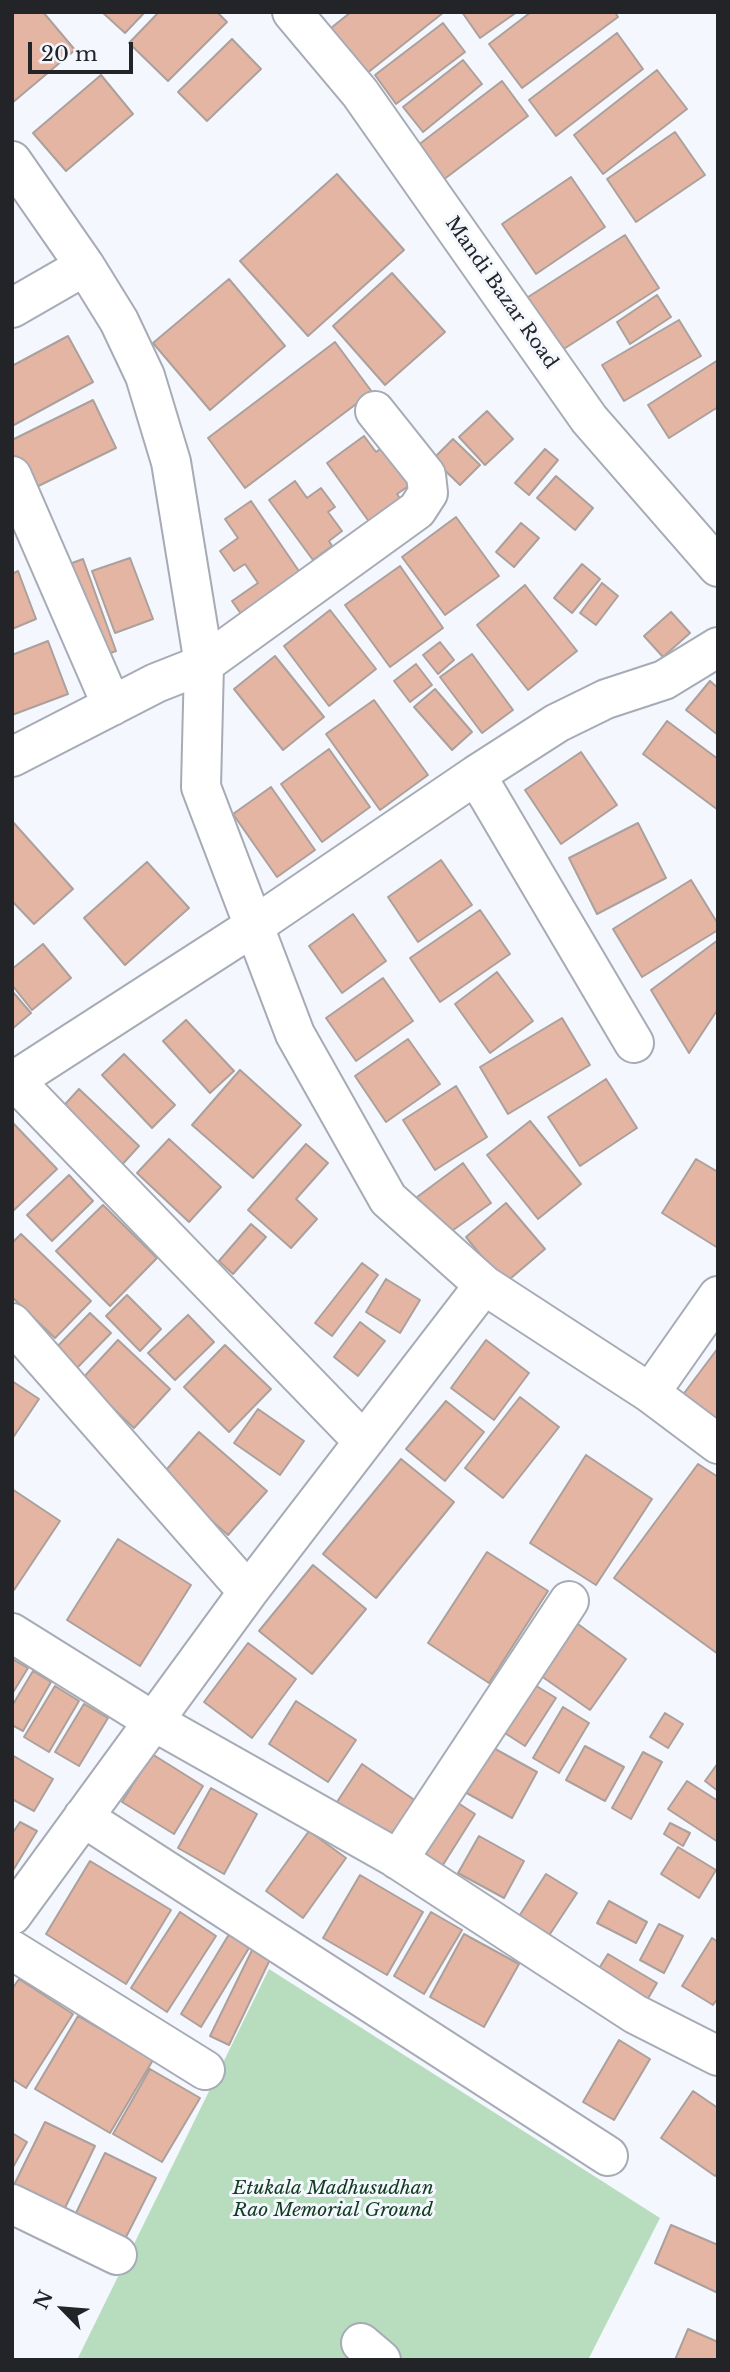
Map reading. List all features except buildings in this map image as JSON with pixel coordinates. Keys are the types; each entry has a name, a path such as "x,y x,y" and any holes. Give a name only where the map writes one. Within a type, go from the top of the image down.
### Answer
{"street":[{"name":"Mandi Bazar Road","path":"292,12 360,93 589,419 718,567"},
{"path":"12,161 85,266 119,321 145,376 171,462 204,664 201,787 295,1034 388,1199 484,1285 650,1393 718,1444"},
{"path":"12,308 85,266"},
{"path":"12,757 156,683 204,664 417,510 428,493 426,475 375,411"},
{"path":"12,477 112,706"},
{"path":"363,1441 13,1081 254,926 557,723 606,699 664,680 718,647"},
{"path":"476,775 634,1043"},
{"path":"14,1909 248,1592 484,1285"},
{"path":"650,1393 718,1296"},
{"path":"12,1323 248,1592"},
{"path":"398,1860 569,1601"},
{"path":"12,1633 153,1721 398,1860 635,2014 718,2056"},
{"path":"83,1816 608,2156"},
{"path":"12,1950 205,2070"},
{"path":"12,2204 117,2255"}],"green space":[{"name":"Etukala Madhusudhan Rao Memorial Ground","path":"269,1969 660,2218 588,2360 77,2360"}]}
